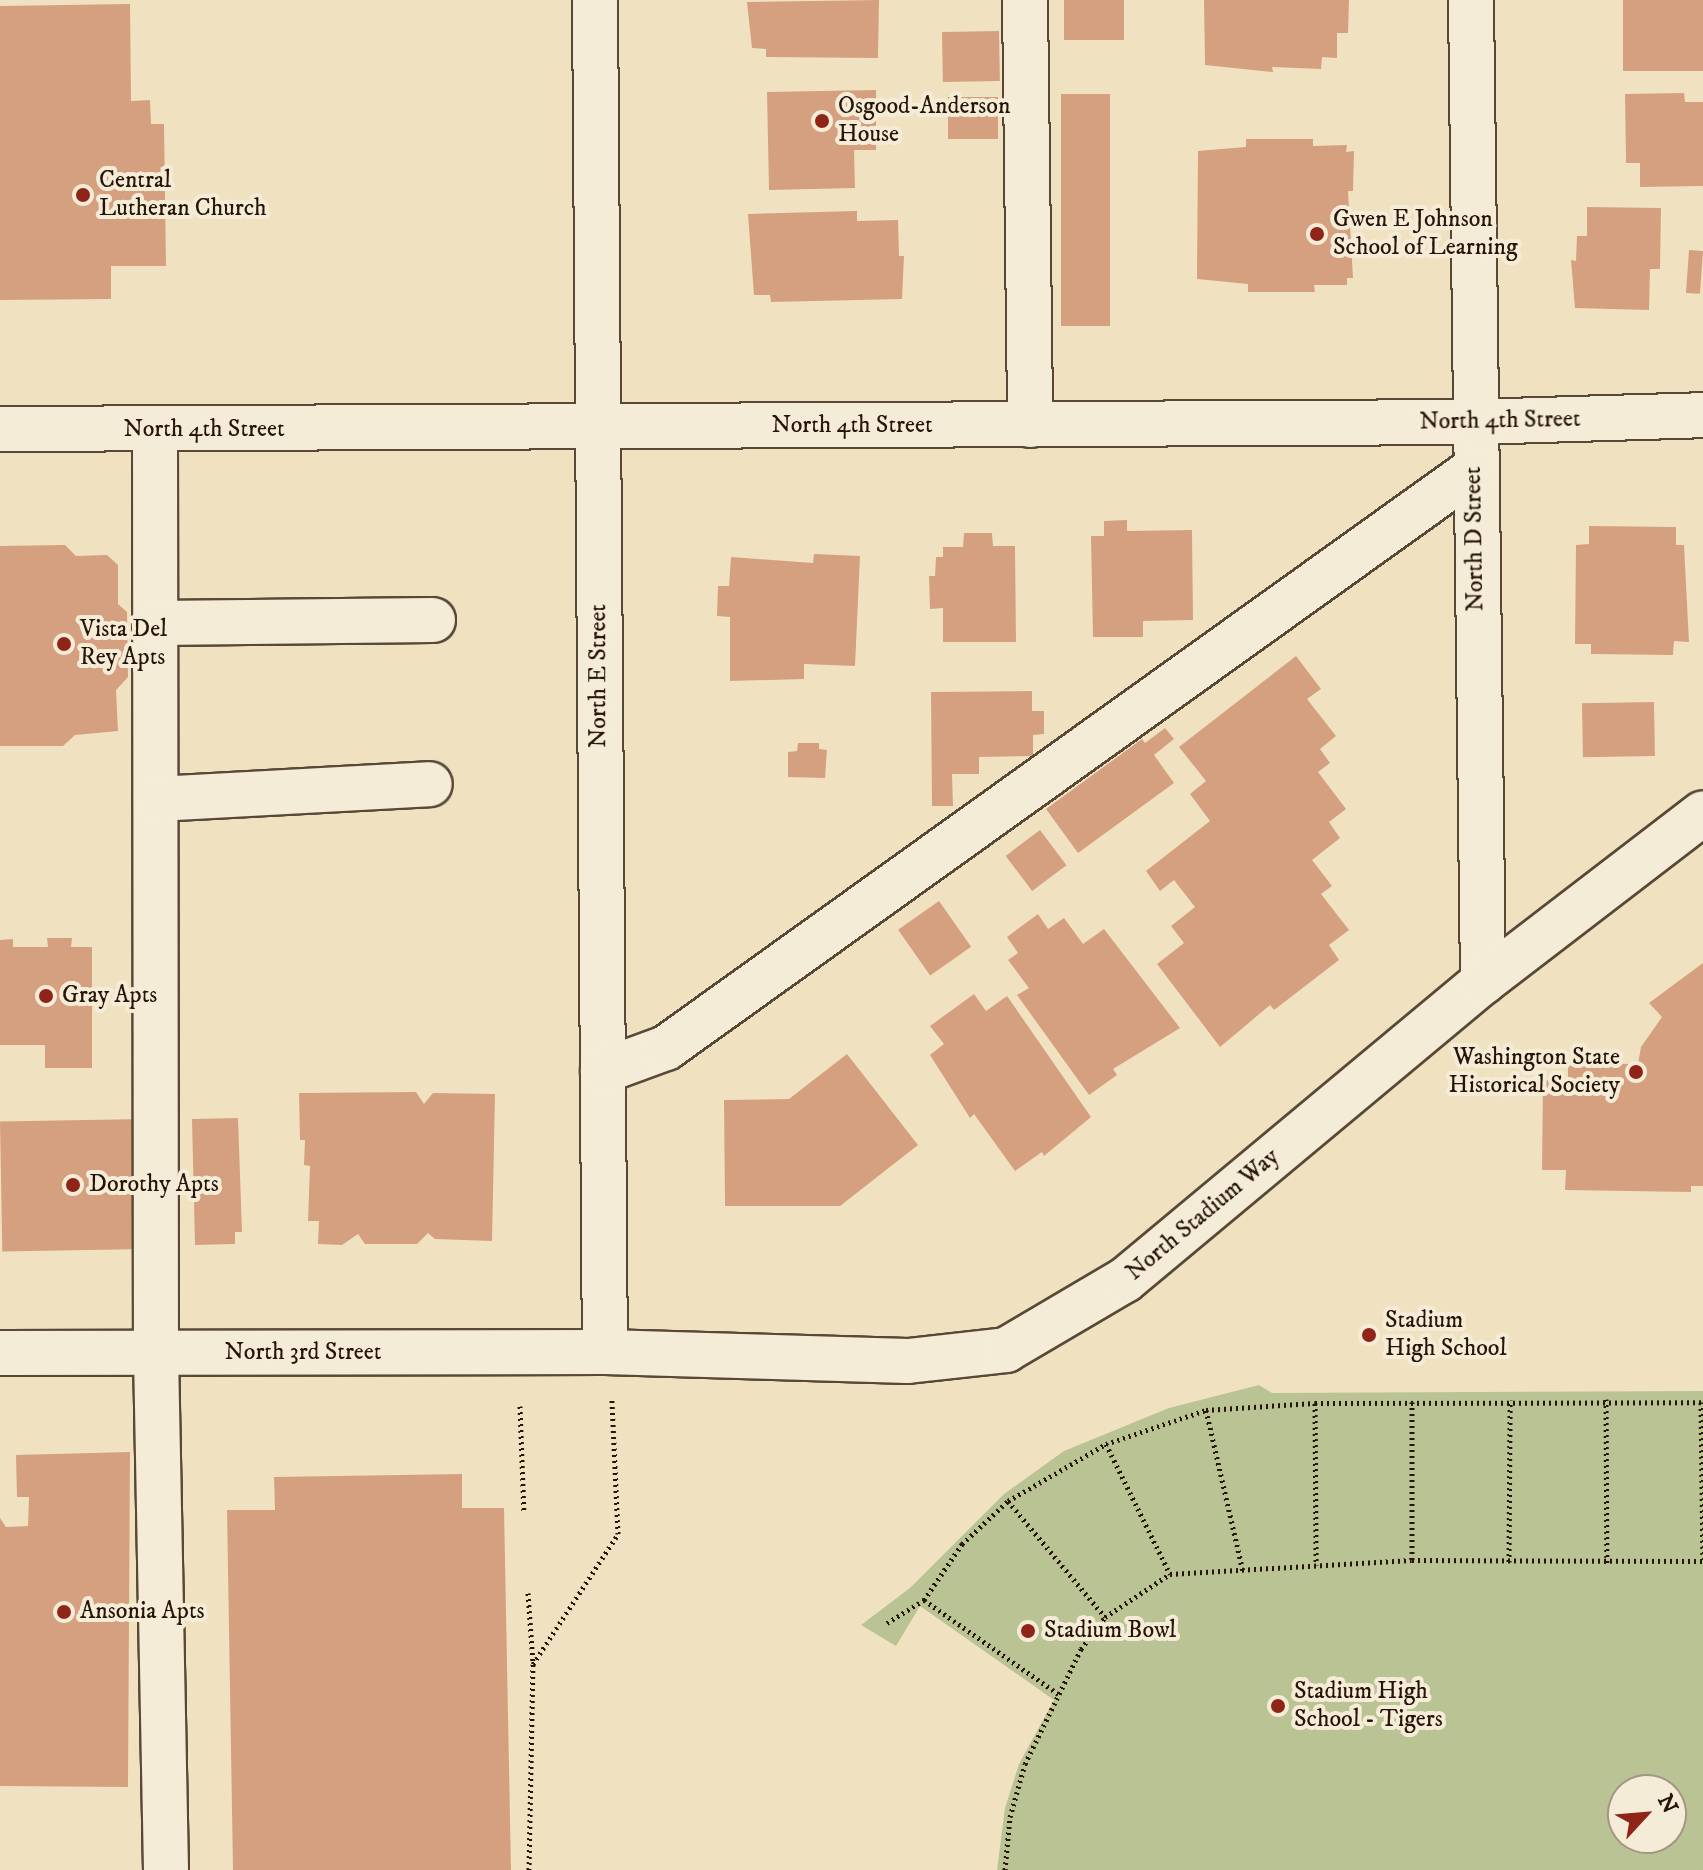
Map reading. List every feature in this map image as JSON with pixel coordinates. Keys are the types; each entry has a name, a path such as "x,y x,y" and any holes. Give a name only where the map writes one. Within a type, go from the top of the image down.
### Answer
{"street":[{"name":"North E Street","path":"595,0 605,1352"},
{"path":"1025,0 1030,425"},
{"name":"North D Street","path":"1471,0 1473,470 1483,982"},
{"name":"North 4th Street","path":"0,429 155,431 1473,422 1703,415"},
{"path":"155,431 156,1354 166,1870"},
{"path":"603,1071 666,1048 1473,470"},
{"path":"156,623 433,620"},
{"path":"156,799 430,784"},
{"name":"North Stadium Way","path":"605,1352 908,1361 1006,1350 1125,1280 1483,982 1703,813"},
{"name":"North 3rd Street","path":"0,1353 605,1352"}],"path":[{"path":"1606,1399 1607,1564"},
{"path":"887,1623 924,1600 962,1544 1008,1501 1106,1444 1206,1410 1315,1403 1606,1399 1702,1402 1703,1561 1607,1564 1412,1560 1170,1574 1105,1617 1081,1649 1025,1764 1010,1817 1005,1870"},
{"path":"533,1664 618,1534 612,1400"},
{"path":"1509,1562 1510,1400"},
{"path":"1412,1402 1412,1560"},
{"path":"1315,1403 1316,1565"},
{"path":"520,1406 524,1513"},
{"path":"1206,1410 1243,1571"},
{"path":"1106,1444 1170,1574"},
{"path":"1008,1501 1105,1617"},
{"path":"528,1593 533,1664 529,1870"},
{"path":"924,1600 1058,1694"}],"green space":[{"path":"1259,1385 1272,1393 1703,1391 1703,1870 997,1870 1005,1808 1019,1764 1054,1700 920,1606 896,1646 861,1625 910,1588 1004,1494 1064,1451 1169,1408"}],"building":[{"path":"879,0 878,58 766,57 766,49 752,48 747,2"},
{"path":"1064,0 1124,0 1124,40 1064,40"},
{"path":"1204,0 1349,0 1348,33 1337,33 1337,58 1322,57 1321,69 1272,67 1273,72 1205,65"},
{"path":"1623,0 1703,0 1703,71 1623,71"},
{"name":"Central Lutheran Church","path":"130,4 131,101 150,100 151,124 164,124 166,266 111,266 111,299 0,300 0,6"},
{"path":"999,31 1000,81 943,82 942,32"},
{"name":"Osgood-Anderson House","path":"876,90 876,150 854,150 855,188 769,190 767,92"},
{"path":"1684,93 1685,102 1703,102 1703,186 1640,187 1640,163 1626,163 1625,94"},
{"path":"1061,94 1110,94 1110,326 1061,326"},
{"path":"948,97 998,97 998,139 948,139"},
{"path":"1246,139 1313,139 1313,146 1347,145 1346,152 1354,151 1353,191 1348,191 1353,278 1347,278 1347,285 1314,285 1315,292 1248,292 1248,284 1197,279 1198,151 1246,147"},
{"path":"1587,207 1661,208 1660,269 1650,269 1649,310 1575,308 1571,260 1576,261 1577,236 1587,236"},
{"path":"857,211 857,221 898,220 899,256 904,256 902,299 771,302 770,295 754,295 748,214"},
{"path":"1689,250 1703,251 1700,294 1686,293"},
{"path":"1127,520 1127,531 1192,530 1193,620 1143,621 1143,637 1093,637 1091,536 1104,536 1104,521"},
{"path":"1589,526 1676,527 1676,545 1684,545 1689,642 1674,641 1673,655 1591,654 1591,644 1575,644 1576,545 1589,544"},
{"path":"964,533 992,533 993,546 1015,546 1016,642 943,642 943,608 930,609 929,576 935,576 936,557 943,557 943,547 963,547"},
{"name":"Vista Del Rey Apts","path":"65,545 76,556 107,555 118,565 118,604 127,612 128,677 116,690 118,731 75,735 63,746 0,746 0,546"},
{"path":"814,554 860,556 855,666 804,664 804,679 730,681 730,617 717,616 718,586 729,586 731,557 813,563"},
{"path":"1296,656 1321,689 1307,699 1336,736 1320,749 1330,763 1318,772 1346,809 1329,822 1340,838 1312,860 1332,886 1321,894 1349,930 1329,945 1339,960 1274,1010 1270,1005 1220,1047 1157,964 1184,943 1171,926 1195,907 1174,880 1160,891 1146,871 1210,821 1190,794 1206,781 1179,747"},
{"path":"1032,691 1032,711 1044,711 1044,734 1033,735 1033,756 979,757 979,774 952,774 953,806 932,806 931,692"},
{"path":"1654,702 1655,756 1583,757 1582,703"},
{"path":"1165,728 1174,739 1154,755 1174,783 1078,853 1046,809 1142,739 1145,743"},
{"path":"798,743 819,743 819,749 827,750 825,778 788,777 788,752 797,751"},
{"path":"1040,830 1066,865 1032,891 1006,856"},
{"path":"939,901 971,947 930,976 898,930"},
{"path":"1038,914 1048,929 1064,918 1083,944 1104,929 1180,1028 1113,1069 1117,1075 1089,1095 1017,995 1029,988 1008,960 1018,953 1007,937"},
{"name":"Gray Apts","path":"47,938 72,938 71,947 92,947 92,1068 45,1068 45,1045 0,1045 0,940 13,939 13,947 48,947"},
{"name":"Washington State Historical Society","path":"1703,963 1703,1186 1691,1186 1691,1192 1565,1190 1566,1170 1542,1170 1543,1080 1568,1080 1568,1063 1638,1064 1641,1047 1662,1017 1649,1003"},
{"path":"974,994 986,1011 1007,996 1091,1117 1044,1156 1042,1152 1015,1171 974,1114 970,1118 930,1055 944,1044 930,1026"},
{"path":"847,1054 918,1145 840,1206 725,1206 724,1100 789,1099"},
{"path":"416,1092 424,1104 433,1093 495,1094 492,1241 435,1239 428,1233 417,1244 365,1244 358,1234 342,1245 318,1244 319,1221 308,1221 310,1166 304,1165 305,1140 300,1140 299,1093"},
{"path":"238,1118 242,1232 235,1232 235,1244 195,1245 192,1119"},
{"name":"Dorothy Apts","path":"144,1119 146,1249 2,1251 0,1122"},
{"name":"Ansonia Apts","path":"130,1452 128,1787 0,1786 0,1518 6,1527 28,1526 29,1497 17,1497 16,1455"},
{"path":"462,1474 462,1508 504,1508 511,1870 233,1870 227,1510 275,1510 274,1477"}],"place":[{"name":"Osgood-Anderson House","path":"822,121"},
{"name":"Central Lutheran Church","path":"83,195"},
{"name":"Gwen E Johnson School of Learning","path":"1317,234"},
{"name":"Vista Del Rey Apts","path":"64,644"},
{"name":"Gray Apts","path":"46,996"},
{"name":"Washington State Historical Society","path":"1636,1072"},
{"name":"Dorothy Apts","path":"73,1185"},
{"name":"Stadium High School","path":"1369,1335"},
{"name":"Ansonia Apts","path":"64,1612"},
{"name":"Stadium Bowl","path":"1028,1631"},
{"name":"Stadium High School - Tigers","path":"1278,1706"}]}
